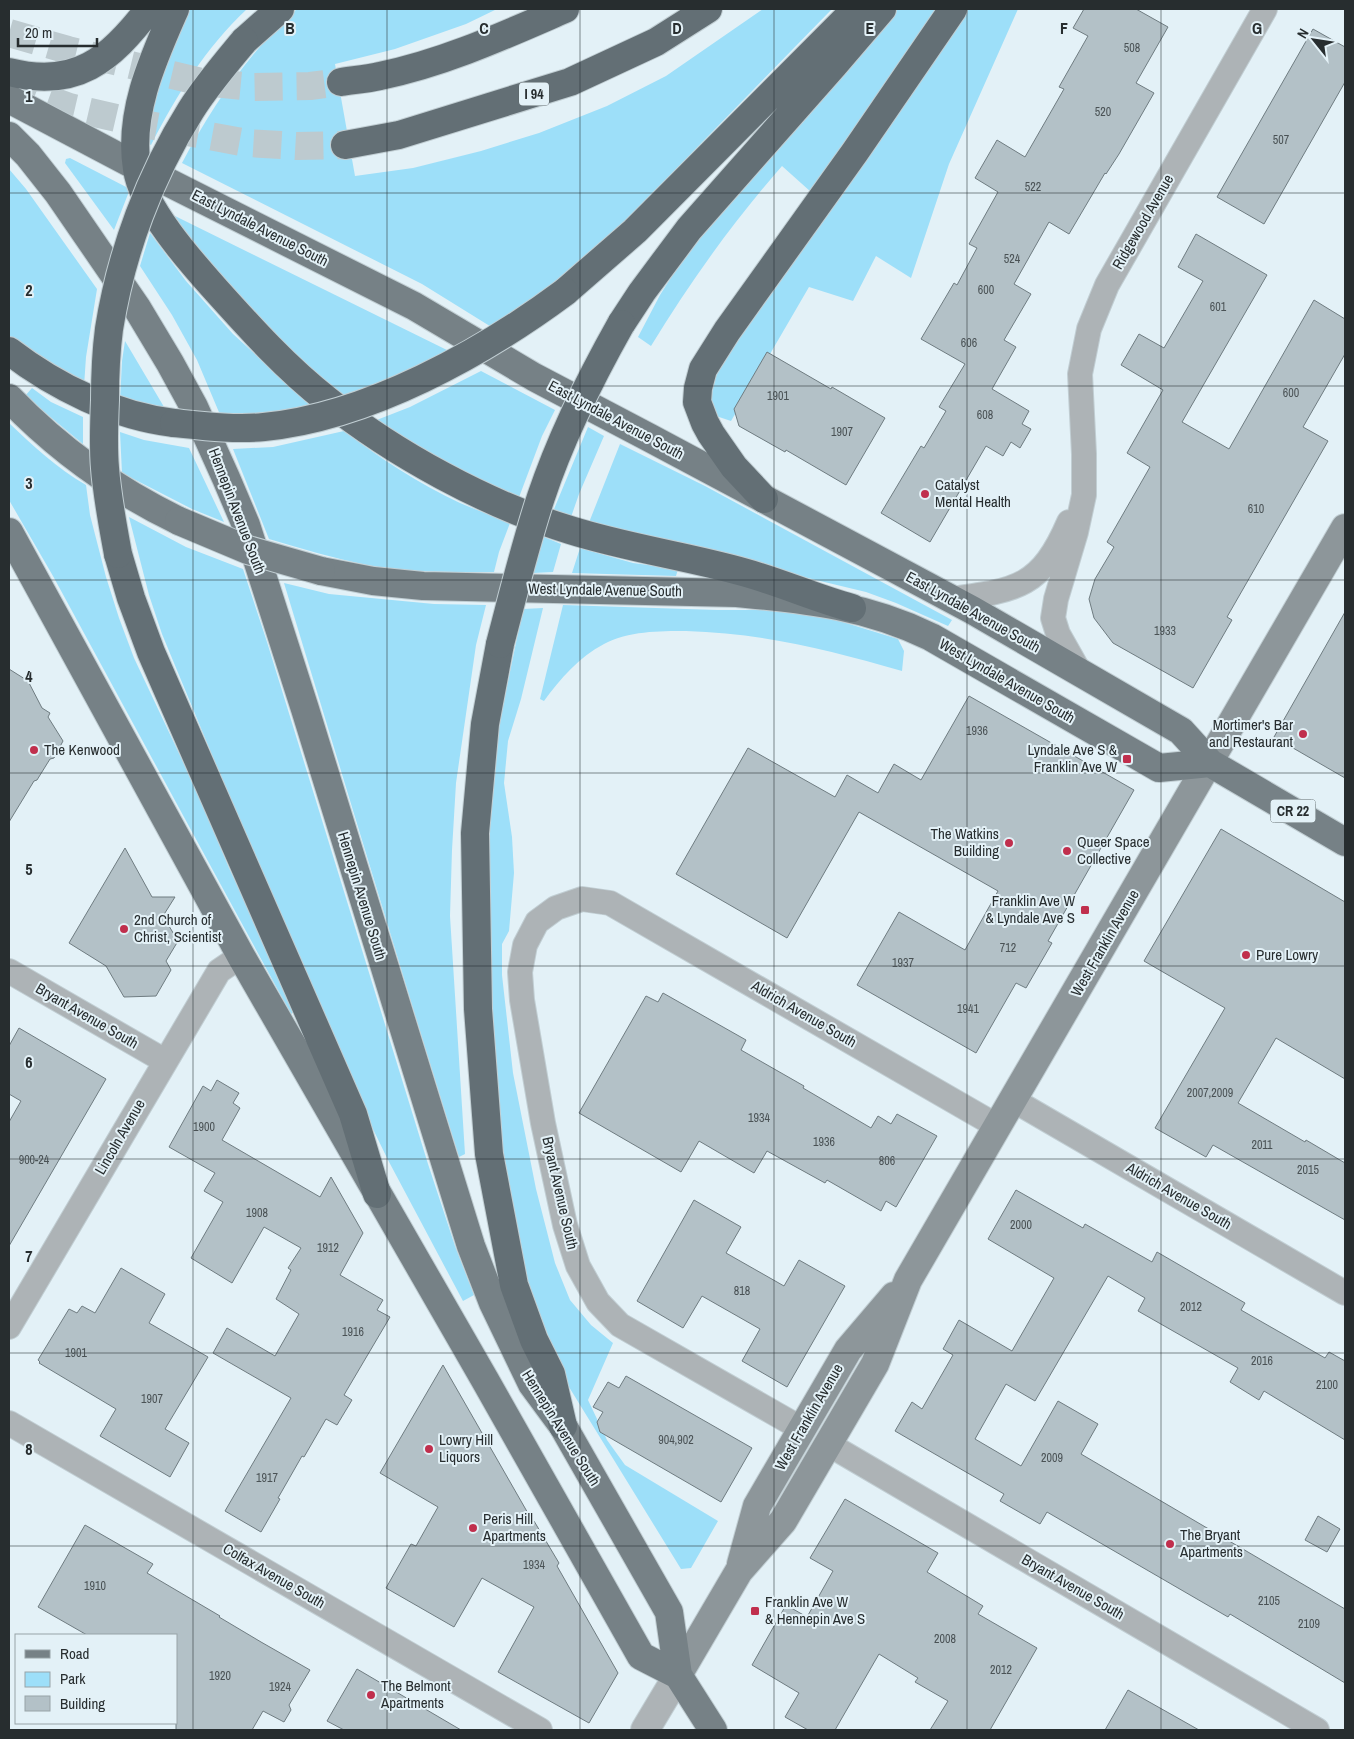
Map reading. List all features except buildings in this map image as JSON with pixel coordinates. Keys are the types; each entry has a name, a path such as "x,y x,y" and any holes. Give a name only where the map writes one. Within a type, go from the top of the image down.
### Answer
{"highway":[{"path":"9,72 50,77 81,71 90,67 115,48 149,9"},
{"path":"175,9 152,62 136,123 136,166 142,188 162,222 201,273 292,370 328,402 401,451 460,485 558,526 622,545 742,572 852,608"},
{"path":"280,9 244,41 215,76 191,110 168,150 135,228 120,277 109,329 104,421 104,467 118,554 131,598 151,652 353,1114 377,1194"},
{"path":"341,82 380,76 422,66 472,48 565,9"},
{"name":"I 94","path":"345,145 399,134 570,82 656,42 708,9"},
{"path":"9,351 43,375 90,399 135,416 174,423 263,428 311,419 398,389 454,363 510,330 565,292 635,231 856,9"},
{"path":"563,1426 551,1374 534,1340 514,1285 489,1154 478,1009 475,833 485,724 500,644 541,496 570,424 595,370 621,324 642,292 689,229 882,9"},
{"path":"764,499 734,467 711,434 701,415 697,395 703,369 727,331 838,176 953,9"}],"main road":[{"name":"East Lyndale Avenue South","path":"9,99 136,166 414,306 534,377 952,600 1181,731 1210,763"},
{"name":"Hennepin Avenue South","path":"9,136 28,155 58,193 136,308 190,399 216,454 249,534 471,1246 493,1303 532,1384 563,1426 669,1612 678,1675 713,1730"},
{"name":"West Lyndale Avenue South","path":"9,398 38,428 88,468 130,495 179,521 248,550 321,571 373,581 417,586 737,593 797,599 852,608 892,619 931,637 1159,768 1210,763"},
{"name":"West Franklin Avenue","path":"678,1675 740,1571 783,1521 875,1364 908,1280 1345,528"},
{"path":"9,532 241,956 486,1380 641,1656 678,1675"},
{"name":"CR 22","path":"1210,763 1345,842"},
{"name":"West Franklin Avenue","path":"740,1571 757,1506 848,1350 908,1280"}],"street":[{"name":"Ridgewood Avenue","path":"1080,673 1058,634 1053,618 1056,599 1082,507 1084,454 1080,374 1089,329 1103,294 1265,9"},
{"name":"Ridgewood Avenue","path":"952,600 1017,587 1036,574 1051,556 1071,516 1078,490 1084,454"},
{"name":"Bryant Avenue South","path":"610,902 582,899 556,908 543,917 537,922 525,945 520,972 522,1000 544,1123 565,1225 578,1266 598,1302 620,1325 802,1429"},
{"name":"Aldrich Avenue South","path":"610,902 998,1126"},
{"name":"Lincoln Avenue","path":"9,1327 219,971 241,956"},
{"name":"Bryant Avenue South","path":"9,971 165,1061"},
{"name":"Aldrich Avenue South","path":"1013,1100 1345,1293"},
{"name":"Colfax Avenue South","path":"9,1423 540,1730"},
{"name":"Bryant Avenue South","path":"828,1444 1317,1730"},
{"name":"West Franklin Avenue","path":"645,1730 678,1675"}],"green space":[{"path":"186,9 247,9 218,39 193,73 151,145 143,141 146,121"},
{"path":"297,9 497,9 466,24 395,49 335,64 355,176 413,168 481,151 539,133 607,106 666,76 763,9 832,9 596,251 553,286 493,328 422,284 182,163 206,121 233,80 263,43"},
{"path":"896,9 938,9 811,192 782,166 713,253 651,346 638,337 660,295 694,241"},
{"path":"968,9 1018,9 949,164 911,278 876,256 853,301 809,287 731,421 713,415 709,394 718,371 744,329"},
{"path":"70,158 130,189 114,230 65,163 66,159"},
{"path":"9,169 26,189 97,289 86,357 84,386 9,342"},
{"path":"175,216 451,352 422,368 341,398 269,334 173,220"},
{"path":"150,233 186,281 233,334 313,407 282,414 221,417 197,360 172,315 140,266"},
{"path":"125,341 167,412 120,402"},
{"path":"481,371 555,410 542,436 518,500 369,423 410,407"},
{"path":"32,388 51,402 83,417 83,444 25,396"},
{"path":"9,423 55,464 86,485 90,515 106,577 134,658 296,1010 291,1014 53,576 9,500"},
{"path":"588,427 604,436 570,520 552,514"},
{"path":"344,431 386,461 430,488 460,503 510,523 494,572 430,572 383,568 269,539 233,449 273,447"},
{"path":"120,432 144,440 189,448 224,522 192,509 122,473"},
{"path":"620,444 705,486 952,620 948,626 866,592 588,525"},
{"path":"129,517 186,547 243,569 428,1164 455,1246 474,1295 463,1301 388,1160 355,1092 270,895 162,634 149,595"},
{"path":"544,537 561,544 553,572 533,573"},
{"path":"580,548 633,563 678,569 676,576 572,573"},
{"path":"284,583 329,594 434,604 486,605 476,645 456,783 452,850 450,916 465,1154 459,1157 416,1018"},
{"path":"563,605 773,610 833,619 898,639 904,651 902,671 848,656 768,639 714,632 655,632 623,636 595,649 571,669 544,701 540,699"},
{"path":"543,608 521,699 508,741 504,783 512,837 514,873 509,931 502,944 502,975 513,1073 536,1189 555,1263 570,1300 591,1325 613,1343 588,1400 607,1440 625,1465 718,1521 691,1568 681,1569 569,1387 522,1271 507,1204 488,1012 488,812 494,749 523,609"}],"tunnel":[{"path":"9,33 68,50 202,82 254,87 310,86 341,82"},
{"path":"9,85 69,107 138,123 247,143 297,146 345,145"}],"place":[{"name":"Catalyst Mental Health","path":"925,494"},
{"name":"Mortimer's Bar and Restaurant","path":"1303,734"},
{"name":"The Kenwood","path":"34,750"},
{"name":"Lyndale Ave S & Franklin Ave W","path":"1127,759"},
{"name":"The Watkins Building","path":"1009,843"},
{"name":"Queer Space Collective","path":"1067,851"},
{"name":"Franklin Ave W & Lyndale Ave S","path":"1085,910"},
{"name":"2nd Church of Christ, Scientist","path":"124,929"},
{"name":"Pure Lowry","path":"1246,955"},
{"name":"Lowry Hill Liquors","path":"429,1449"},
{"name":"Peris Hill Apartments","path":"473,1528"},
{"name":"The Bryant Apartments","path":"1170,1544"},
{"name":"Franklin Ave W & Hennepin Ave S","path":"755,1611"},
{"name":"The Belmont Apartments","path":"371,1695"}]}
